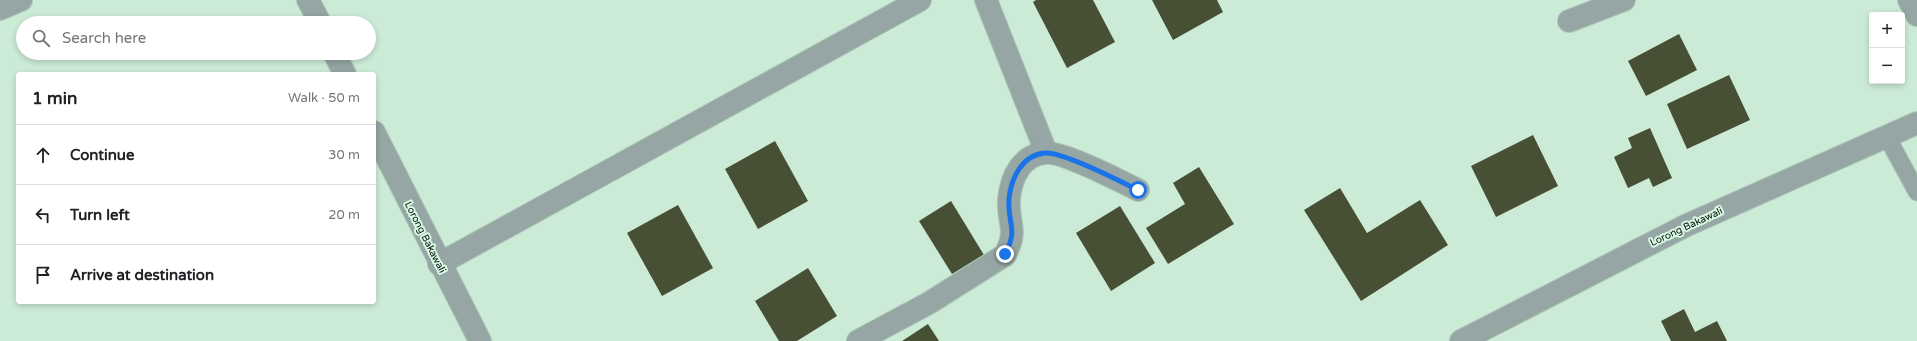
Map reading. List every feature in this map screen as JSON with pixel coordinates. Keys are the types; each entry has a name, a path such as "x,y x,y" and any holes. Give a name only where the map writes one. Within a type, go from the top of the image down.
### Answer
{"street":[{"path":"0,9 21,0"},
{"path":"308,0 316,16"},
{"path":"440,264 920,0"},
{"path":"986,0 1046,152"},
{"path":"1569,21 1624,0"},
{"path":"1909,0 1917,16"},
{"path":"338,60 344,72"},
{"name":"Lorong Bakawali","path":"1461,341 1684,226 1917,123"},
{"name":"Lorong Bakawali","path":"376,136 480,341"},
{"path":"858,341 929,303 1005,254 1010,244 1013,231 1008,205 1010,185 1020,167 1030,157 1046,152 1075,161 1138,190"}],"lane":[{"path":"1887,137 1917,192"}],"building":[{"path":"1036,0 1093,0 1115,42 1067,68 1033,2"},
{"path":"1152,0 1217,0 1223,12 1173,40"},
{"path":"1679,34 1697,70 1646,96 1628,61"},
{"path":"1729,75 1750,120 1687,149 1667,104"},
{"path":"1650,128 1672,178 1653,187 1649,178 1628,188 1614,157 1632,148 1628,138"},
{"path":"1533,135 1558,186 1496,217 1471,166"},
{"path":"775,141 808,201 758,229 725,169"},
{"path":"1199,167 1234,224 1168,264 1146,228 1185,204 1173,183"},
{"path":"1340,188 1367,233 1420,200 1448,245 1361,301 1304,210"},
{"path":"951,201 984,255 952,274 919,221"},
{"path":"678,205 713,268 662,296 627,233"},
{"path":"1120,206 1155,263 1111,291 1076,233"},
{"path":"808,268 837,316 797,341 779,341 755,301"},
{"path":"1684,309 1695,332 1717,321 1727,341 1671,341 1661,321"},
{"path":"928,324 939,341 902,341"}],"route":[{"path":"1005,254 1010,244 1013,231 1008,205 1010,185 1020,167 1030,157 1046,152 1075,161 1138,190"}]}
